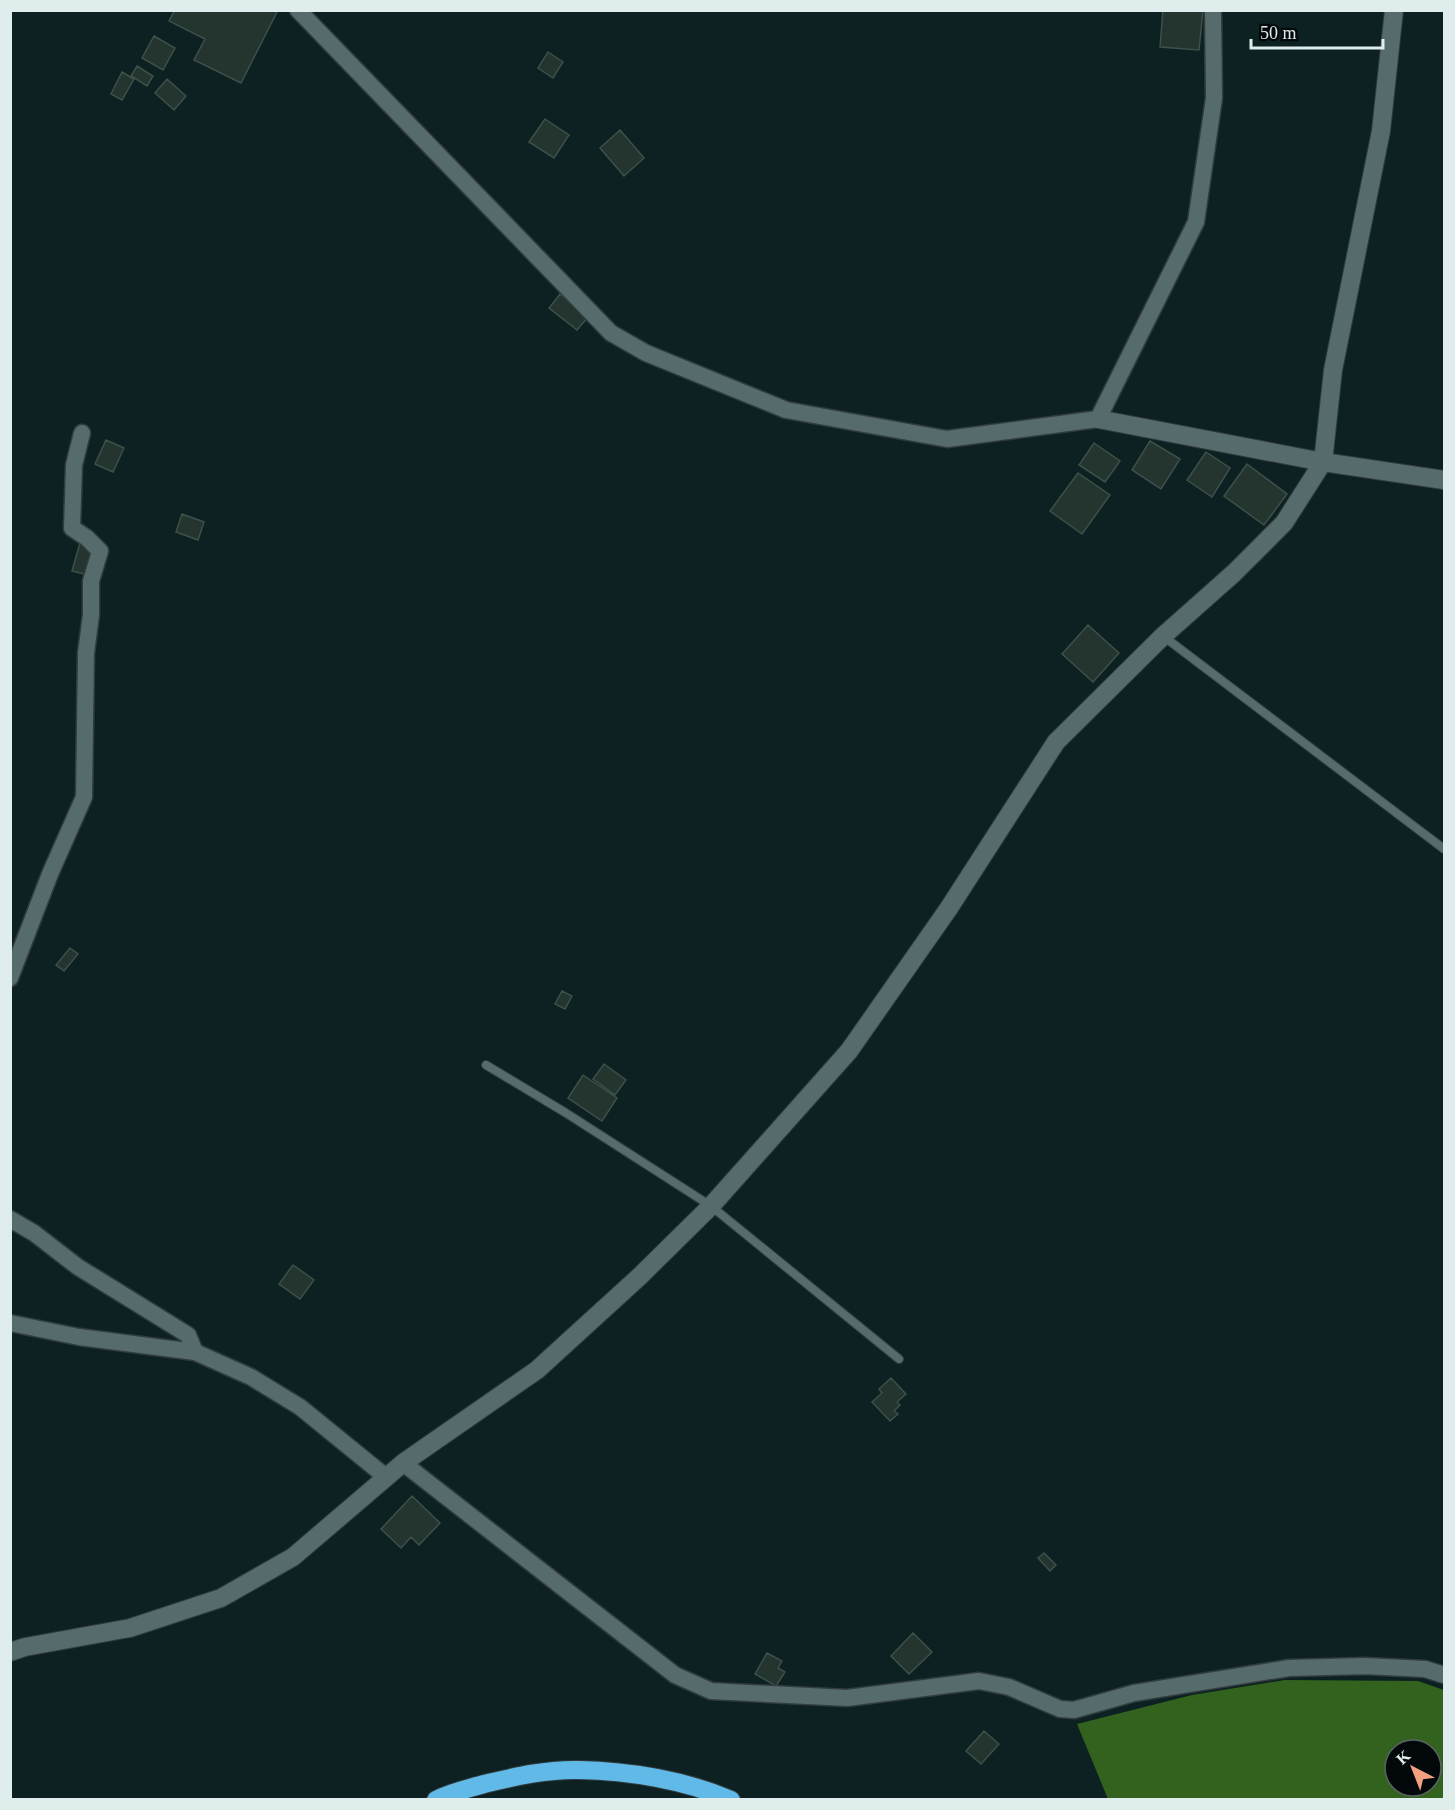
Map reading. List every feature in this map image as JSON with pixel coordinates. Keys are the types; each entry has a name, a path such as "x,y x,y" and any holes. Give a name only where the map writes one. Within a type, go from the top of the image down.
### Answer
{"highway":[{"path":"436,1800 450,1793 516,1776 578,1770 671,1781 704,1788 731,1800"}],"street":[{"path":"298,10 611,333 646,353 786,410 947,439 1098,419 1323,462 1444,480"},
{"path":"1098,419 1196,222 1214,98 1213,10"},
{"path":"10,1652 25,1647 130,1628 221,1598 293,1557 404,1462 537,1370 640,1276 711,1206 849,1051 950,908 1056,742 1163,636 1234,573 1284,523 1323,462 1333,370 1381,131 1394,10"},
{"path":"10,978 50,874 84,797 86,653 91,581 100,551 72,528 74,465 82,433"},
{"path":"10,1219 34,1233 78,1267 188,1335 195,1352"},
{"path":"10,1323 79,1337 195,1352 251,1377 300,1407 386,1477"},
{"path":"404,1462 675,1675 711,1691 847,1698 979,1681 1009,1687 1059,1709 1074,1710 1134,1693 1289,1668 1365,1666 1425,1669 1444,1675"}],"lane":[{"path":"1163,636 1444,849"},
{"path":"486,1065 566,1113 711,1206 899,1359"}],"green space":[{"path":"1285,1680 1418,1681 1444,1690 1444,1799 1108,1799 1077,1724 1192,1695"}],"building":[{"path":"175,10 278,10 241,83 194,60 205,39 169,21"},
{"path":"1163,10 1203,10 1199,50 1160,47"},
{"path":"154,36 175,48 163,70 142,58"},
{"path":"548,52 563,62 553,78 538,68"},
{"path":"137,66 153,76 147,86 131,76"},
{"path":"122,72 134,79 122,100 111,94"},
{"path":"167,79 186,96 174,110 155,93"},
{"path":"545,119 569,135 554,158 529,142"},
{"path":"620,130 644,158 624,176 600,148"},
{"path":"560,294 588,317 577,330 549,308"},
{"path":"106,440 124,448 113,472 95,464"},
{"path":"1150,441 1180,459 1161,489 1132,470"},
{"path":"1094,443 1120,461 1105,482 1079,465"},
{"path":"1206,452 1230,468 1212,497 1187,480"},
{"path":"1247,464 1287,494 1264,525 1224,496"},
{"path":"1078,473 1110,495 1082,534 1050,511"},
{"path":"182,514 204,522 198,540 176,532"},
{"path":"80,543 99,548 92,576 72,571"},
{"path":"1088,625 1119,653 1093,682 1062,654"},
{"path":"70,948 78,954 64,971 56,965"},
{"path":"562,991 572,996 565,1009 555,1004"},
{"path":"604,1064 626,1080 615,1095 593,1079"},
{"path":"583,1075 617,1098 602,1121 568,1098"},
{"path":"293,1265 314,1280 300,1299 279,1284"},
{"path":"891,1378 906,1394 897,1402 900,1405 894,1411 898,1414 890,1421 872,1402 882,1393 879,1389"},
{"path":"412,1496 440,1523 419,1545 411,1537 401,1548 381,1529"},
{"path":"1044,1553 1056,1565 1050,1571 1038,1558"},
{"path":"913,1633 932,1652 909,1674 891,1656"},
{"path":"767,1653 782,1661 778,1668 785,1672 776,1686 755,1674"},
{"path":"984,1731 999,1744 981,1764 966,1751"}]}
